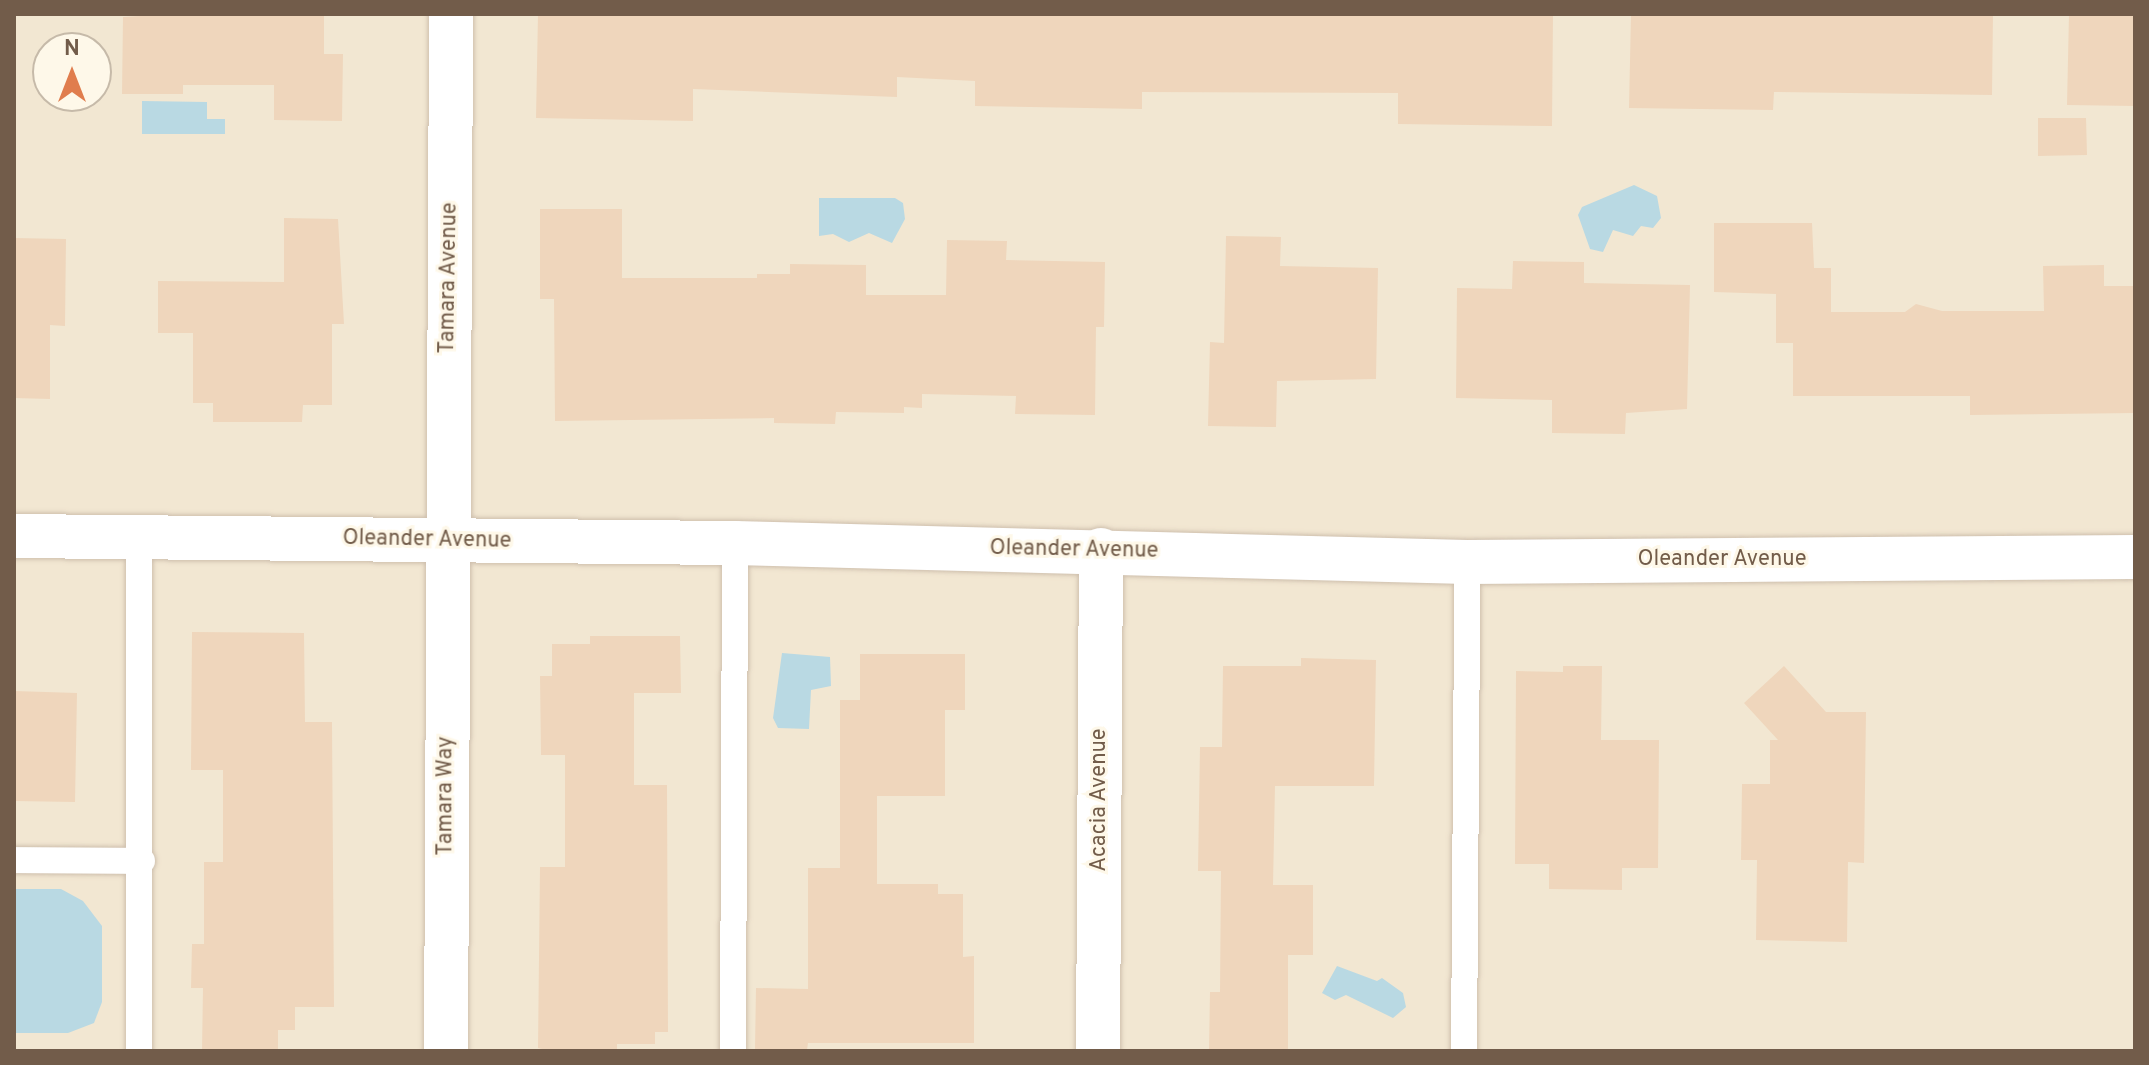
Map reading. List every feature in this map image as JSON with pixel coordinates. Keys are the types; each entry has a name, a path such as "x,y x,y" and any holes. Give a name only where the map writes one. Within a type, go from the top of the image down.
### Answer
{"street":[{"name":"Tamara Avenue","path":"446,541 451,14"},
{"name":"Oleander Avenue","path":"14,536 139,533 446,541 735,543 1101,550 1467,562 2135,557"},
{"name":"Tamara Way","path":"446,541 446,1051"},
{"name":"Acacia Avenue","path":"1098,1051 1101,550"}],"lane":[{"path":"139,533 142,861 139,1051"},
{"path":"733,1051 735,543"},
{"path":"1464,1051 1467,562"},
{"path":"14,860 142,861"}],"shaded area":[{"path":"14,14 2135,14 2135,1051 14,1051"}],"water":[{"path":"142,101 207,102 207,119 225,119 225,134 142,134"},
{"path":"1634,185 1657,196 1661,218 1653,228 1641,226 1633,236 1613,230 1603,252 1590,249 1578,215 1582,207"},
{"path":"819,198 895,198 903,203 905,219 892,243 869,233 849,242 833,234 819,236"},
{"path":"782,653 830,657 831,686 811,690 809,729 778,728 773,718"},
{"path":"14,889 61,889 83,901 102,926 102,1002 94,1023 68,1033 14,1033"},
{"path":"1337,966 1377,981 1382,978 1403,993 1406,1007 1393,1018 1346,995 1335,1000 1322,993"}],"building":[{"path":"324,14 324,54 343,54 342,121 274,120 274,85 183,85 183,94 122,94 123,17"},
{"path":"538,14 1553,14 1552,126 1398,124 1398,93 1142,92 1142,109 975,106 975,81 897,77 897,97 693,89 693,121 536,118"},
{"path":"1631,14 1993,14 1992,95 1774,92 1773,110 1629,108"},
{"path":"2069,14 2135,14 2135,106 2067,105"},
{"path":"2038,118 2086,118 2087,155 2038,156"},
{"path":"540,209 622,209 622,278 757,278 757,274 790,274 790,264 866,265 866,295 946,295 947,240 1007,241 1006,260 1105,262 1104,327 1096,327 1095,415 1015,414 1016,396 922,394 922,408 904,407 904,413 836,412 835,424 774,423 774,418 555,421 554,299 540,299"},
{"path":"284,218 338,219 344,324 332,324 332,405 303,405 302,422 213,422 213,403 193,403 193,333 158,333 158,281 284,282"},
{"path":"1714,223 1812,223 1814,268 1831,268 1831,312 1905,312 1916,304 1942,311 2044,311 2043,266 2104,265 2104,286 2135,286 2135,413 1970,415 1970,396 1793,396 1793,343 1776,343 1776,294 1714,292"},
{"path":"1226,236 1281,237 1280,266 1378,268 1376,379 1277,381 1276,427 1208,426 1210,342 1224,343"},
{"path":"14,238 66,239 65,326 50,325 50,399 14,398"},
{"path":"1513,261 1584,262 1584,283 1690,285 1687,409 1626,413 1625,434 1552,433 1552,400 1456,398 1457,288 1512,289"},
{"path":"192,632 304,633 305,722 332,722 334,1007 295,1007 295,1030 278,1030 278,1051 202,1051 203,988 191,988 192,944 204,944 204,862 223,862 223,770 191,770"},
{"path":"590,636 680,636 681,693 634,693 634,785 667,785 668,1032 655,1032 655,1044 617,1044 617,1051 550,1051 538,1048 540,867 565,867 565,755 541,755 540,676 552,676 552,644 590,644"},
{"path":"860,654 965,654 965,710 945,710 945,796 877,796 877,884 938,884 938,894 963,894 963,957 974,956 974,1043 808,1043 807,1050 755,1049 756,988 808,989 808,868 840,868 840,700 860,700"},
{"path":"1301,658 1376,660 1374,786 1275,786 1273,885 1313,885 1313,955 1288,955 1288,1051 1209,1051 1210,992 1220,992 1221,871 1198,871 1200,747 1222,747 1223,666 1301,666"},
{"path":"1563,666 1602,666 1601,740 1659,740 1658,868 1622,868 1622,890 1549,889 1549,864 1515,864 1516,671 1563,672"},
{"path":"1784,666 1826,712 1866,712 1864,863 1848,862 1847,942 1756,940 1757,860 1741,860 1742,784 1770,784 1770,740 1778,740 1744,703"},
{"path":"14,691 77,693 75,802 14,801"}]}
